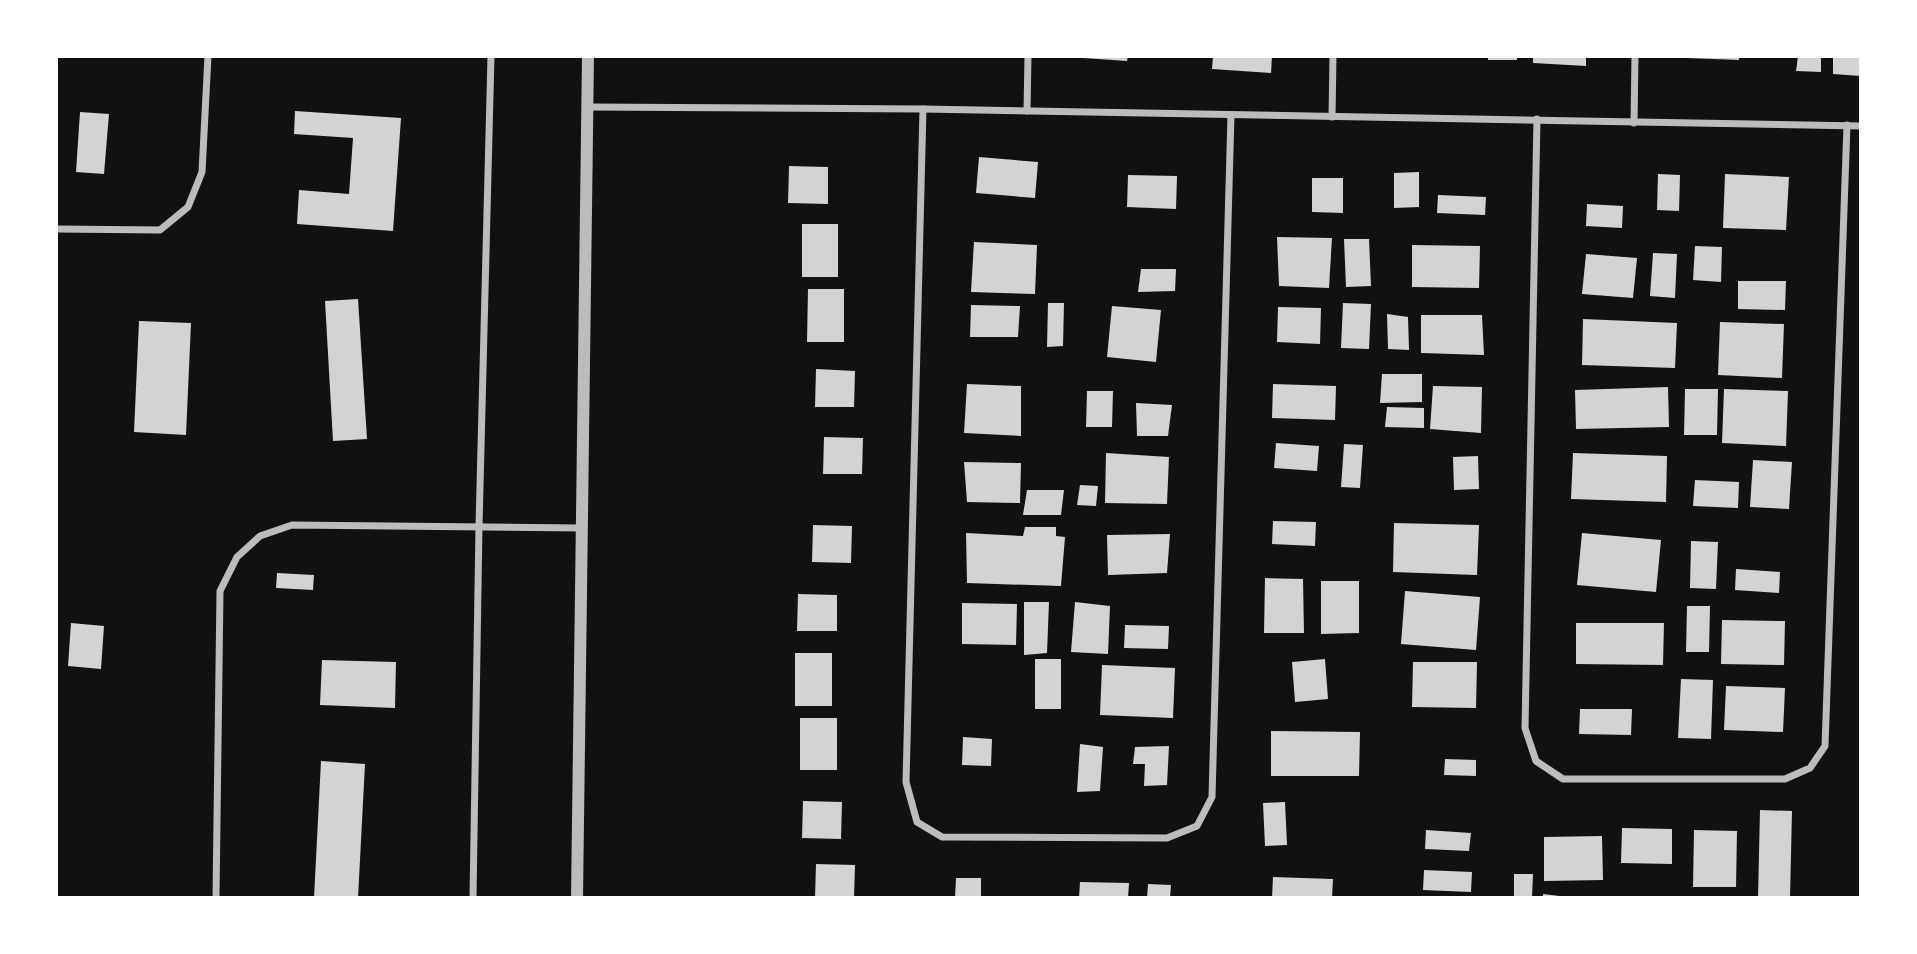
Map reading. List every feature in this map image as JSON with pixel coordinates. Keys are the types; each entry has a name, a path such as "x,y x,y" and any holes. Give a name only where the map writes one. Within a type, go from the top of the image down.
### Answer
{"street":[{"path":"56,229 160,230 188,207 202,172 208,56"},
{"path":"473,898 491,56"},
{"path":"577,898 588,56"},
{"path":"1027,111 1028,56"},
{"path":"1332,117 1334,56"},
{"path":"1634,56 1634,123"},
{"path":"587,107 923,109 1861,126"},
{"path":"923,109 906,782 917,822 942,837 1167,838 1197,826 1212,797 1231,115"},
{"path":"1537,119 1525,728 1536,761 1563,779 1785,779 1810,768 1825,746 1847,125"},
{"path":"216,898 220,591 237,557 260,536 292,525 583,528"}],"building":[{"path":"1083,56 1128,56 1127,61"},
{"path":"1213,56 1272,56 1271,73 1212,69"},
{"path":"1488,56 1517,56 1517,60 1488,60"},
{"path":"1533,56 1586,56 1586,66 1533,63"},
{"path":"1739,56 1739,60 1687,58"},
{"path":"1798,56 1821,56 1821,72 1796,71"},
{"path":"1833,56 1861,56 1861,76 1833,74"},
{"path":"295,111 401,118 393,231 297,224 299,190 349,194 353,138 294,134"},
{"path":"80,112 109,114 104,174 76,172"},
{"path":"979,157 1038,162 1035,198 976,193"},
{"path":"789,166 828,167 828,204 788,203"},
{"path":"1419,172 1419,207 1394,208 1394,173"},
{"path":"1658,174 1680,175 1679,211 1657,210"},
{"path":"1725,174 1789,177 1786,230 1723,228"},
{"path":"1128,175 1177,176 1176,209 1127,207"},
{"path":"1312,178 1343,178 1343,213 1312,212"},
{"path":"1438,195 1486,197 1485,215 1437,213"},
{"path":"1587,204 1623,206 1622,228 1586,226"},
{"path":"802,224 838,224 838,277 802,277"},
{"path":"1277,237 1332,238 1329,288 1279,286"},
{"path":"1344,239 1369,239 1371,286 1346,287"},
{"path":"974,242 1037,245 1035,294 971,292"},
{"path":"1412,245 1480,246 1479,288 1412,287"},
{"path":"1695,246 1722,247 1721,282 1693,280"},
{"path":"1653,253 1677,254 1675,298 1650,296"},
{"path":"1586,254 1637,258 1633,298 1582,294"},
{"path":"1141,269 1176,269 1175,291 1138,292"},
{"path":"1738,281 1786,281 1785,310 1738,309"},
{"path":"808,289 844,289 844,342 807,342"},
{"path":"358,299 367,439 333,441 325,301"},
{"path":"1048,303 1064,303 1063,346 1047,347"},
{"path":"1343,303 1371,304 1369,349 1341,348"},
{"path":"971,305 1020,306 1018,337 970,337"},
{"path":"1112,306 1161,310 1156,362 1107,357"},
{"path":"1278,307 1321,308 1320,344 1277,342"},
{"path":"1387,314 1408,317 1409,350 1388,349"},
{"path":"1421,315 1482,315 1484,355 1421,353"},
{"path":"1583,319 1677,323 1675,368 1582,365"},
{"path":"139,321 191,323 186,435 134,432"},
{"path":"1720,322 1784,324 1782,378 1718,375"},
{"path":"816,369 855,371 854,407 815,407"},
{"path":"1382,374 1422,374 1422,402 1380,403"},
{"path":"967,384 1021,386 1021,436 964,433"},
{"path":"1273,384 1336,386 1335,420 1272,418"},
{"path":"1433,386 1482,387 1481,433 1430,429"},
{"path":"1668,387 1669,427 1576,429 1575,390"},
{"path":"1685,389 1718,389 1717,435 1684,435"},
{"path":"1724,389 1788,391 1786,446 1722,443"},
{"path":"1087,391 1113,391 1112,427 1086,427"},
{"path":"1136,403 1172,405 1168,436 1137,436"},
{"path":"1387,407 1424,408 1424,428 1385,427"},
{"path":"824,437 863,438 862,474 823,474"},
{"path":"1276,443 1319,446 1317,471 1274,468"},
{"path":"1344,444 1363,445 1360,488 1341,487"},
{"path":"1106,453 1169,457 1167,504 1105,503"},
{"path":"1573,453 1667,456 1666,502 1571,499"},
{"path":"1478,456 1479,489 1454,490 1453,457"},
{"path":"1753,460 1792,462 1789,509 1750,507"},
{"path":"964,462 1021,463 1020,503 967,502"},
{"path":"1695,480 1739,482 1738,508 1693,506"},
{"path":"1080,485 1098,486 1096,506 1077,505"},
{"path":"1027,490 1064,490 1061,515 1023,515"},
{"path":"1273,521 1316,522 1315,546 1272,544"},
{"path":"1394,523 1479,525 1477,575 1393,572"},
{"path":"813,525 852,526 851,563 812,562"},
{"path":"1025,527 1056,527 1056,536 1065,537 1061,586 967,583 966,533 1023,536"},
{"path":"1582,533 1661,540 1656,592 1577,585"},
{"path":"1170,534 1167,573 1108,575 1107,535"},
{"path":"1691,541 1718,542 1716,589 1690,588"},
{"path":"1736,569 1780,572 1779,593 1735,590"},
{"path":"277,573 314,575 313,590 276,588"},
{"path":"1265,578 1303,579 1304,633 1264,633"},
{"path":"1321,581 1359,581 1359,633 1321,634"},
{"path":"1405,591 1480,597 1476,650 1401,644"},
{"path":"798,594 837,595 837,631 797,631"},
{"path":"1024,602 1049,602 1047,653 1024,655"},
{"path":"1075,602 1110,606 1108,654 1071,652"},
{"path":"962,603 1017,604 1016,645 962,644"},
{"path":"1687,606 1710,606 1709,652 1686,652"},
{"path":"1722,620 1785,621 1784,665 1721,664"},
{"path":"71,623 104,626 101,669 68,666"},
{"path":"1576,623 1664,623 1663,665 1576,664"},
{"path":"1125,625 1169,626 1168,649 1124,648"},
{"path":"795,653 832,653 832,706 795,706"},
{"path":"1035,659 1061,659 1061,709 1035,709"},
{"path":"1325,659 1328,699 1295,702 1292,662"},
{"path":"322,660 396,662 395,708 320,705"},
{"path":"1413,662 1477,662 1476,708 1412,707"},
{"path":"1102,665 1175,668 1173,718 1100,715"},
{"path":"1681,679 1713,680 1711,739 1678,738"},
{"path":"1726,686 1785,688 1783,732 1724,730"},
{"path":"1580,709 1632,709 1631,735 1579,734"},
{"path":"800,718 837,718 837,770 800,770"},
{"path":"1271,731 1360,732 1359,776 1271,776"},
{"path":"963,737 992,739 991,766 962,765"},
{"path":"1080,744 1103,747 1100,791 1077,792"},
{"path":"1169,746 1167,785 1144,786 1145,764 1133,764 1135,747"},
{"path":"1445,759 1476,760 1476,776 1444,775"},
{"path":"321,761 365,764 358,898 314,898"},
{"path":"803,801 842,802 841,839 802,838"},
{"path":"1285,802 1287,845 1265,846 1263,803"},
{"path":"1760,810 1792,811 1790,898 1758,898"},
{"path":"1622,828 1672,829 1672,864 1621,863"},
{"path":"1426,830 1471,833 1469,851 1425,849"},
{"path":"1694,830 1737,831 1736,887 1693,887"},
{"path":"1602,836 1603,880 1544,881 1544,837"},
{"path":"816,864 855,865 854,898 815,898"},
{"path":"1424,870 1472,872 1471,892 1423,890"},
{"path":"1514,874 1533,874 1532,898 1514,898"},
{"path":"1273,877 1333,879 1332,898 1272,898"},
{"path":"956,878 981,878 981,898 955,898"},
{"path":"1080,882 1129,883 1128,898 1079,898"},
{"path":"1148,884 1171,885 1170,898 1147,898"},
{"path":"1543,894 1560,896 1560,898 1543,898"}]}
